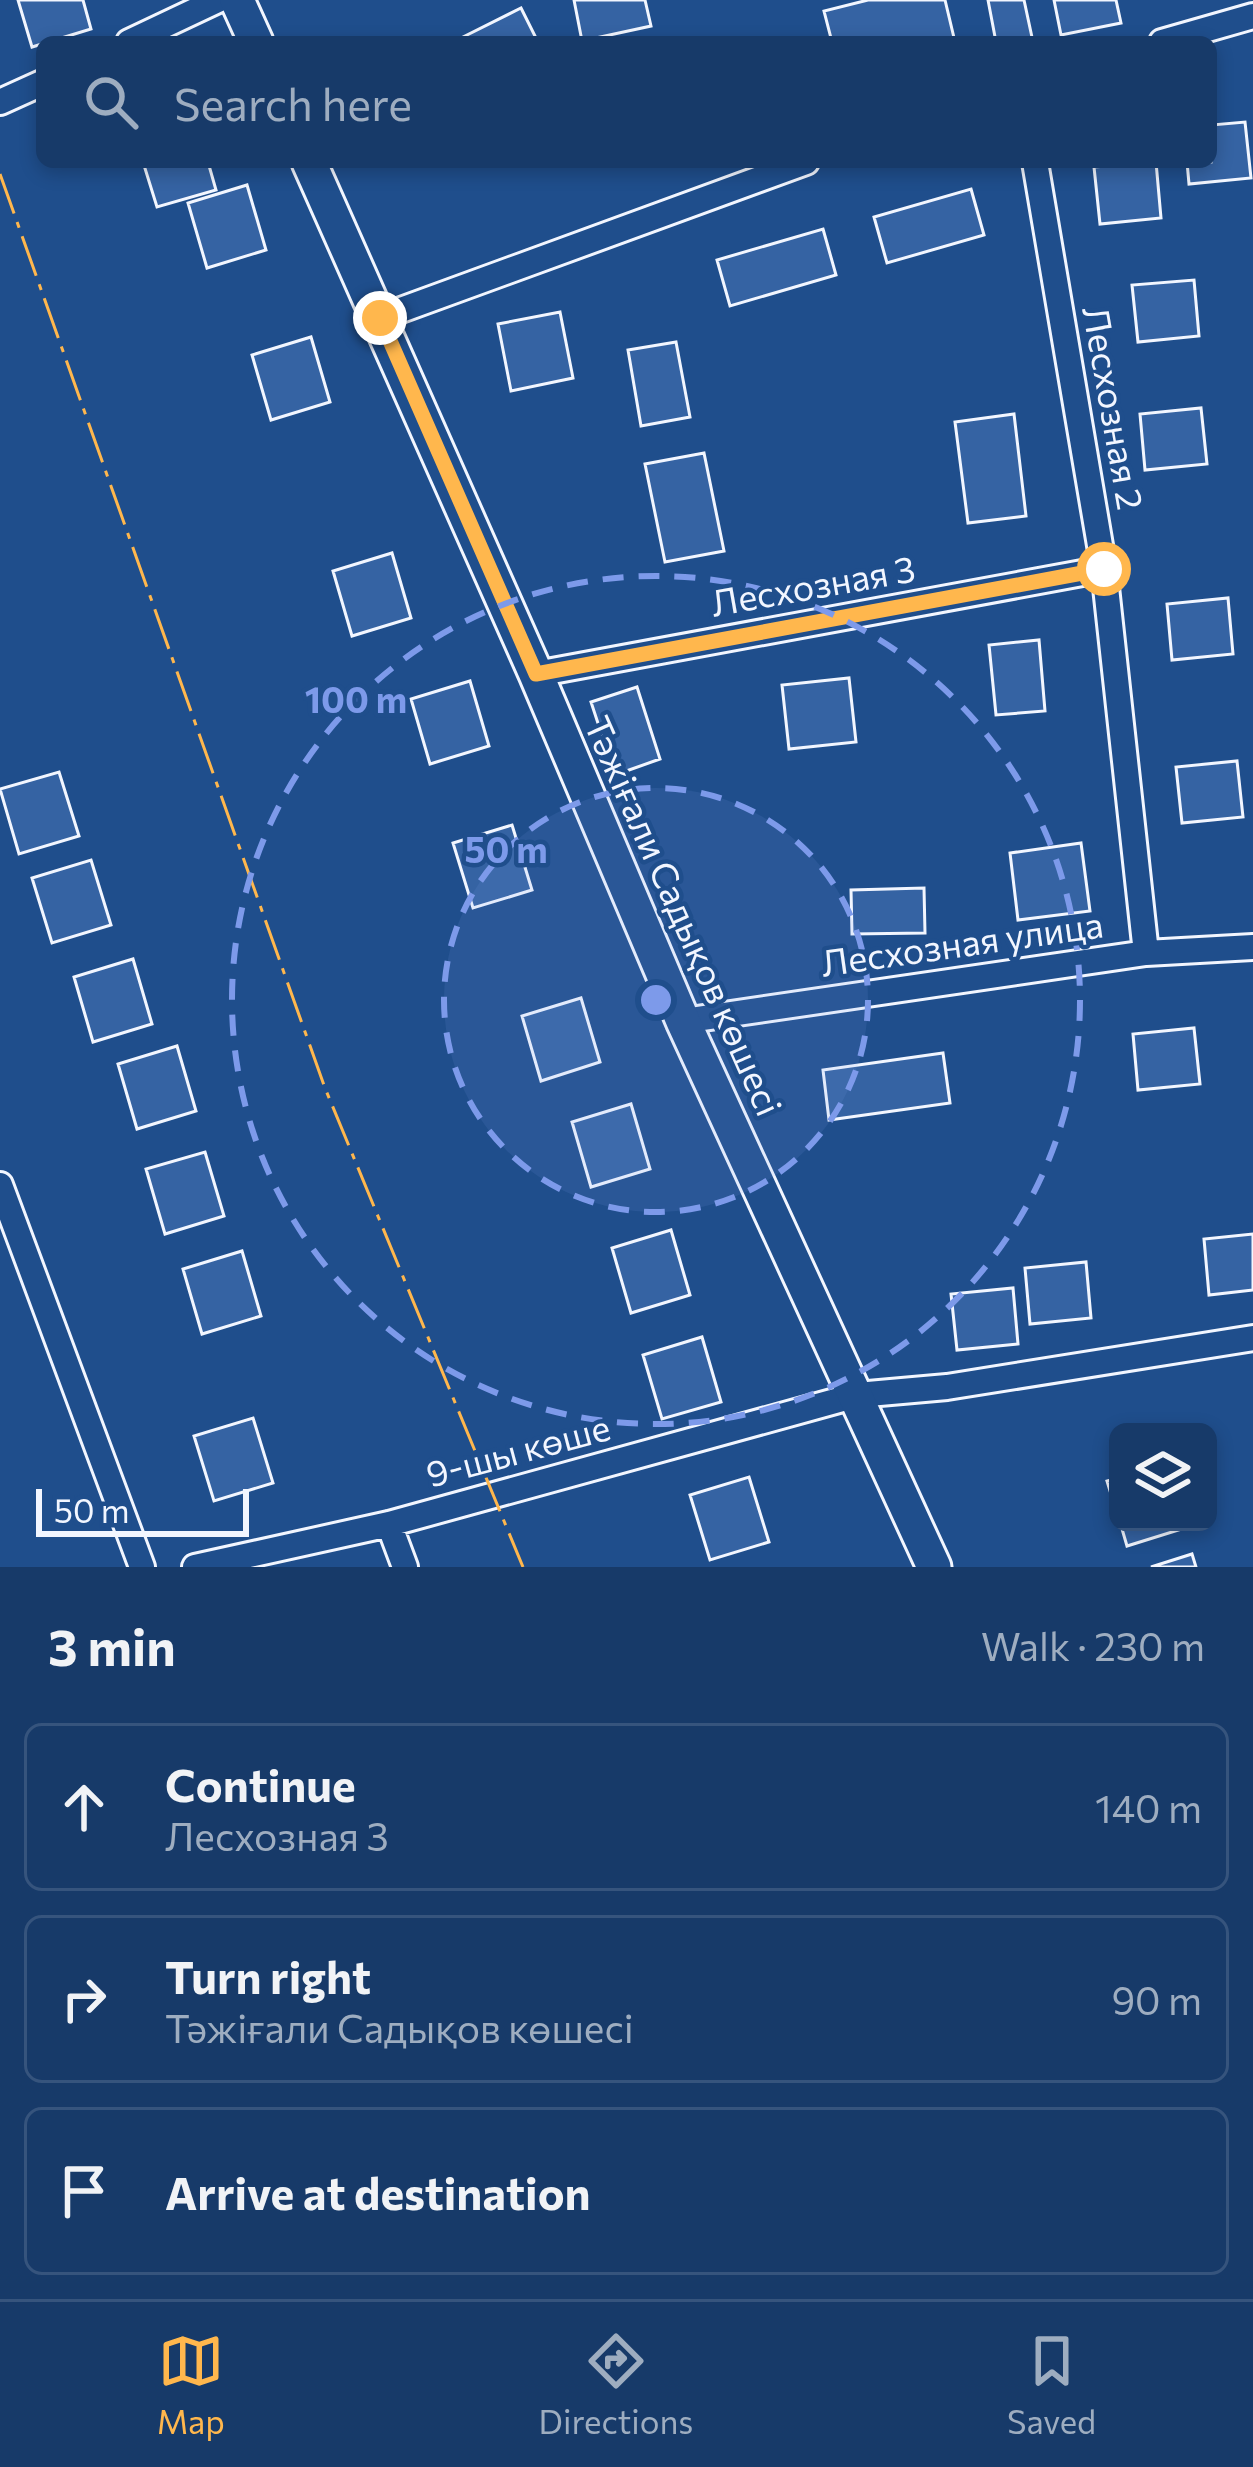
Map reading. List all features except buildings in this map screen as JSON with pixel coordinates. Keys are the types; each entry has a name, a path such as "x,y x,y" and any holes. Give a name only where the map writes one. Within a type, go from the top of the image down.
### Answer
{"street":[{"path":"142,36 218,0"},
{"path":"237,0 253,36"},
{"path":"1183,36 1253,16"},
{"path":"0,102 36,85"},
{"name":"Тәжіғали Садықов көшесі","path":"312,168 536,674 682,1021 934,1567"},
{"path":"380,318 790,168"},
{"name":"Лесхозная 2","path":"1036,168 1104,569 1146,953"},
{"name":"Лесхозная 3","path":"536,674 1104,569"},
{"name":"Лесхозная улица","path":"682,1021 1146,953 1253,946"},
{"path":"0,1185 142,1567"},
{"name":"9-шы көше","path":"195,1567 389,1524 857,1395 947,1388 1253,1337"},
{"path":"389,1524 405,1567"}],"power":[{"path":"0,174 325,1088 523,1567"}],"route":[{"path":"380,318 536,674 1104,569"}]}
